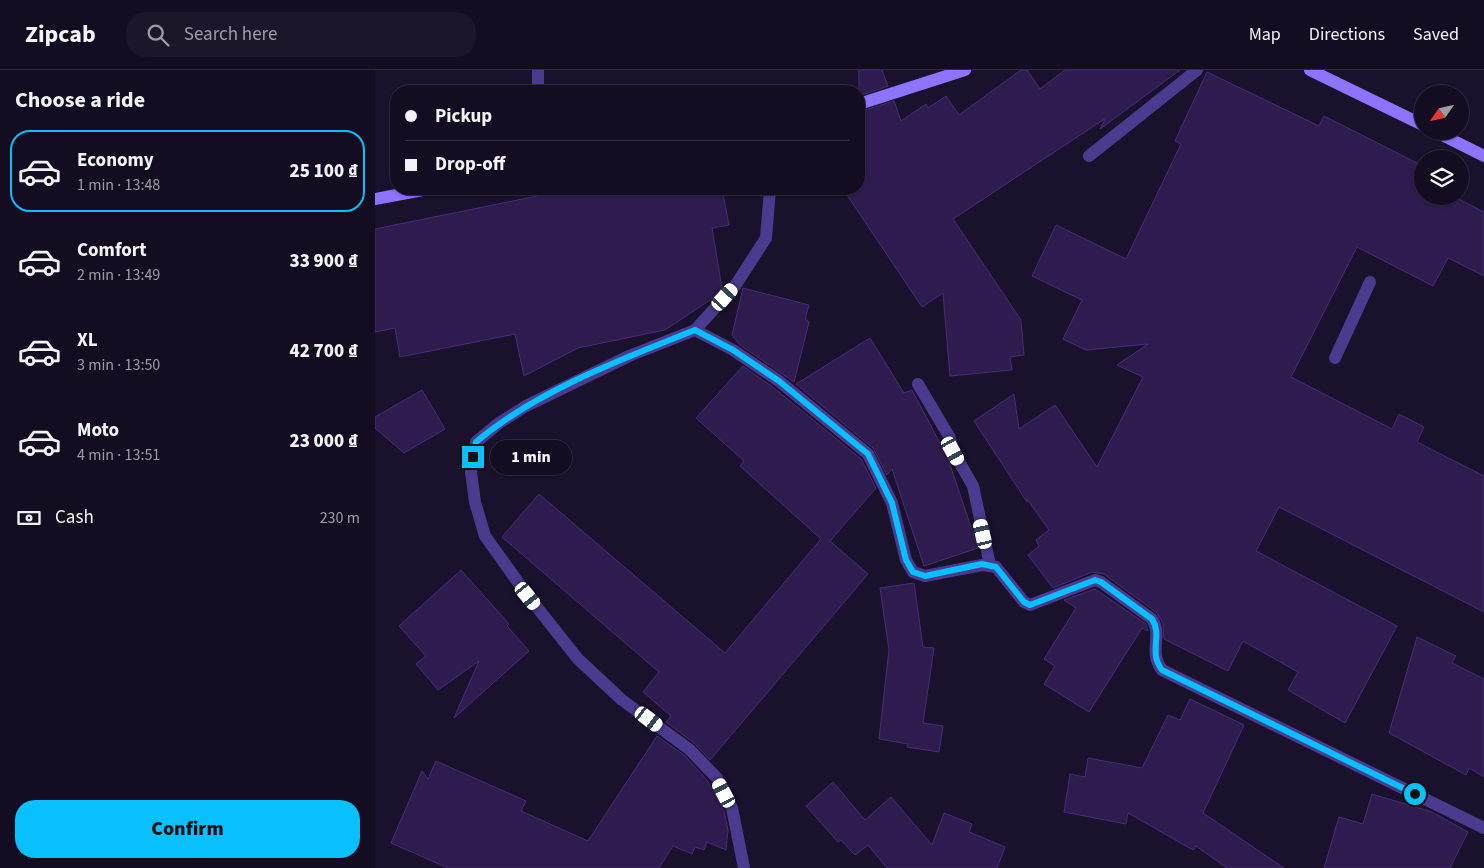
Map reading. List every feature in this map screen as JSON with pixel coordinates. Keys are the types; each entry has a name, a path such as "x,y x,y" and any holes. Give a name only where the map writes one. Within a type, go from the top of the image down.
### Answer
{"street":[{"path":"538,70 538,85"},
{"path":"865,102 932,75 965,70"},
{"path":"1089,156 1197,70"},
{"path":"1310,70 1414,121"},
{"path":"1452,140 1484,156"},
{"path":"375,199 396,195"},
{"path":"743,868 732,808 717,778 689,749 622,700 578,659 528,596 485,536 475,502 471,472 476,442 499,422 526,406 629,356 695,330 735,286 766,238 770,195"},
{"path":"1335,358 1370,282"},
{"path":"695,330 733,350 779,381 868,454 892,503 906,560 913,572 925,576 982,564 990,565 996,567 1024,602 1030,605 1089,582 1101,582 1152,619 1157,626 1155,655 1162,670 1484,828"},
{"path":"918,384 950,438 953,451 973,486 990,565"}],"building":[{"path":"859,70 882,70 888,86 865,94 865,85 859,85"},
{"path":"1021,70 1027,70 1040,89 1065,70 1180,70 1100,129 1106,118 953,219 1021,320 1024,355 1010,357 1012,370 950,376 943,293 922,307 847,195 865,195 865,110 894,101 901,121 926,104 928,108 946,96 959,115"},
{"path":"1207,72 1319,126 1324,116 1414,161 1414,205 1469,204 1484,212 1484,276 1448,258 1433,286 1357,247 1291,377 1392,429 1399,414 1424,427 1417,442 1484,476 1484,612 1279,507 1256,551 1397,626 1345,723 1288,690 1298,672 1243,641 1228,671 1164,639 1163,623 1157,613 1104,574 1092,572 1053,588 1028,555 1039,546 1036,540 1049,530 1027,499 1027,502 974,421 1014,394 1019,429 1055,405 1097,467 1143,377 1117,365 1148,344 1086,350 1063,339 1082,300 1032,276 1056,225 1126,259 1181,144 1175,141"},
{"path":"542,195 723,195 729,225 712,228 722,288 713,298 665,330 578,348 524,376 515,334 400,357 395,328 375,332 375,229"},
{"path":"743,288 809,305 805,319 809,322 794,382 740,345 732,335"},
{"path":"870,338 904,393 912,390 940,443 942,441 978,548 924,566 892,469 887,475 873,448 796,384"},
{"path":"743,366 774,388 861,459 876,488 830,541 868,574 710,760 694,743 666,722 671,716 643,692 659,672 502,537 539,494 725,653 821,539 740,466 744,461 696,418"},
{"path":"422,390 445,429 404,453 375,428 375,417"},
{"path":"461,570 509,624 507,626 529,651 454,718 479,661 438,690 416,664 426,656 399,626"},
{"path":"914,583 923,647 934,648 923,723 943,726 939,752 907,747 908,744 879,739 889,650 880,588"},
{"path":"1095,589 1146,624 1148,631 1142,628 1089,712 1044,684 1055,666 1044,659 1076,608 1064,600"},
{"path":"1417,637 1456,656 1452,663 1484,679 1484,777 1469,768 1466,775 1389,733"},
{"path":"1190,699 1244,725 1203,813 1284,868 1227,868 1196,846 1193,850 1128,813 1126,824 1064,812 1070,774 1085,777 1088,758 1142,768 1168,715 1180,720"},
{"path":"657,736 684,755 707,780 724,811 728,830 726,850 707,842 704,850 695,847 692,854 673,846 659,868 448,868 391,843 422,771 428,779 436,761 526,801 521,811 588,841"},
{"path":"833,782 865,820 891,797 932,845 944,813 972,824 969,832 1005,847 997,868 887,868 868,845 855,855 841,840 838,842 806,806"},
{"path":"1372,794 1432,812 1468,832 1450,868 1324,868 1339,817 1363,824"}],"route":[{"path":"473,457 476,442 499,422 526,406 629,356 695,330 733,350 779,381 868,454 892,503 906,560 913,572 925,576 982,564 990,565 996,567 1024,602 1030,605 1095,580 1101,582 1152,619 1157,626 1155,655 1157,664 1162,670 1415,794"}]}
